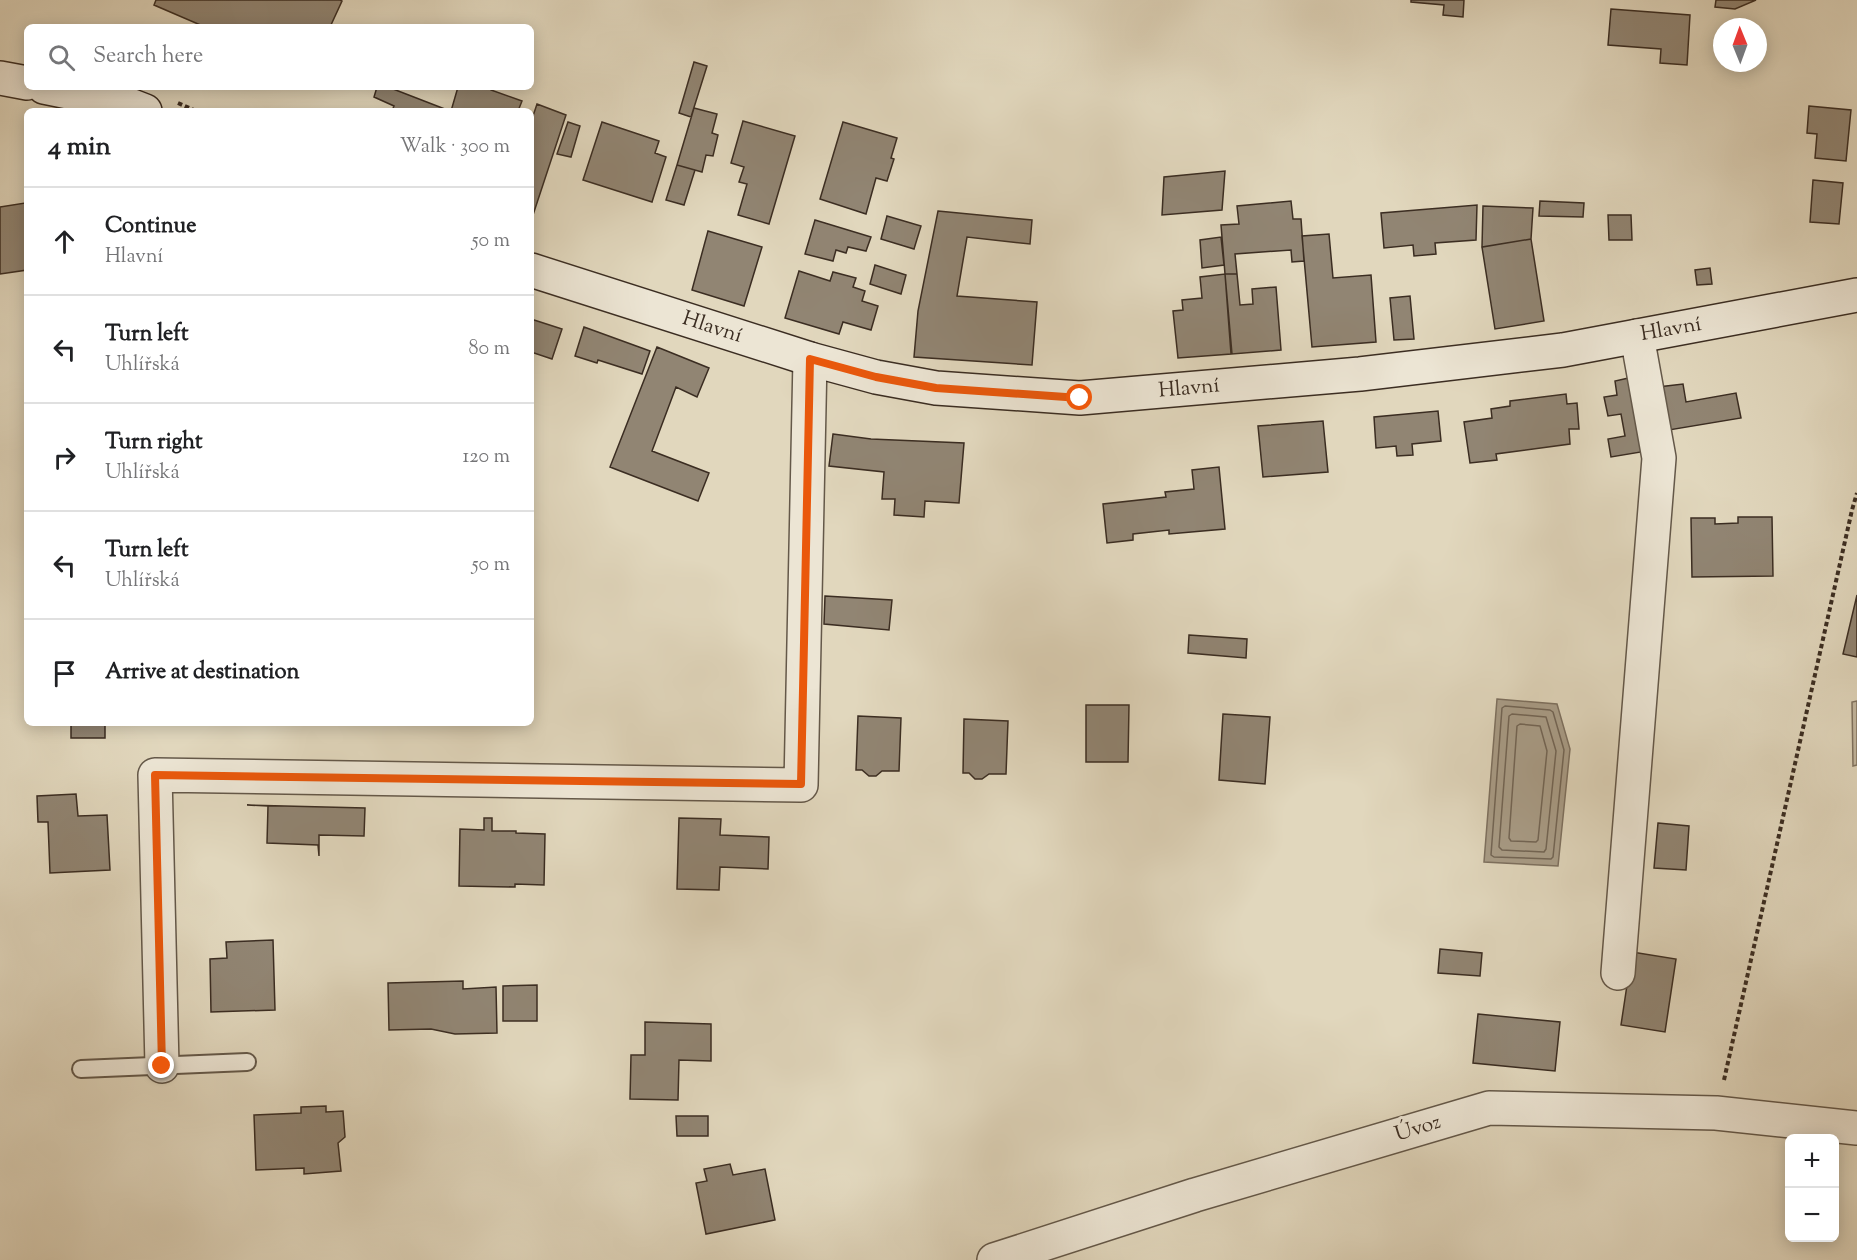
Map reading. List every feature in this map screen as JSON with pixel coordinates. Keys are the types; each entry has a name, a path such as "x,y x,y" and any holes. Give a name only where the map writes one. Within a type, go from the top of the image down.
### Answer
{"street":[{"path":"0,78 24,82"},
{"path":"59,90 137,108"},
{"name":"Hlavní","path":"534,271 810,359 876,377 936,388 1080,398 1360,374 1563,350 1857,295"},
{"path":"1618,973 1659,458 1637,336"},
{"path":"162,1066 155,775 801,784 810,359"},
{"name":"Úvoz","path":"994,1260 1195,1195 1489,1108 1716,1113 1857,1128"}],"lane":[{"path":"81,1069 247,1062"}],"path":[{"path":"1716,1113 1857,493"}],"shaded area":[{"path":"1857,701 1857,765 1853,766 1852,702"}],"water":[{"path":"1497,699 1557,704 1570,749 1558,866 1484,862"}],"building":[{"path":"156,0 342,1 331,24 198,24 154,5"},
{"path":"1411,0 1464,0 1463,17 1443,15 1444,5 1411,2"},
{"path":"1716,0 1756,0 1735,9 1715,7"},
{"path":"1611,9 1690,15 1687,65 1660,63 1661,49 1608,45"},
{"path":"694,62 707,66 691,117 679,113"},
{"path":"376,90 396,90 442,108 393,108 394,106 374,97"},
{"path":"457,90 491,90 522,101 519,108 452,108"},
{"path":"537,104 566,115 534,212 534,113"},
{"path":"1809,106 1851,110 1846,161 1815,158 1817,134 1807,133"},
{"path":"694,108 717,114 712,133 718,135 713,156 706,155 702,172 677,165"},
{"path":"743,121 795,136 769,224 738,215 747,184 739,182 744,167 731,163"},
{"path":"568,122 580,126 571,157 557,154"},
{"path":"602,122 659,141 655,153 666,157 652,202 583,180"},
{"path":"843,122 897,138 891,158 894,159 887,181 876,178 866,214 820,199"},
{"path":"677,165 695,170 684,205 666,200"},
{"path":"1225,171 1222,210 1162,215 1164,177"},
{"path":"1813,180 1843,183 1839,224 1810,222"},
{"path":"1291,201 1293,219 1301,219 1304,261 1292,262 1291,250 1235,254 1237,274 1225,274 1221,225 1239,224 1237,206"},
{"path":"1540,201 1584,203 1583,217 1539,216"},
{"path":"24,203 24,270 0,274 0,207"},
{"path":"1477,205 1476,240 1435,243 1436,254 1414,256 1413,245 1384,248 1381,213"},
{"path":"1483,206 1533,208 1531,239 1482,247"},
{"path":"938,211 1032,220 1030,244 967,237 957,296 1037,302 1032,365 914,357 918,311"},
{"path":"1608,215 1631,215 1632,240 1609,240"},
{"path":"887,216 921,226 914,249 881,239"},
{"path":"815,220 871,237 866,251 848,247 846,253 836,250 833,261 805,254"},
{"path":"708,231 762,247 744,306 692,290"},
{"path":"1329,234 1333,278 1371,275 1376,342 1312,347 1302,236"},
{"path":"1221,237 1224,265 1202,268 1200,240"},
{"path":"1531,239 1544,321 1495,329 1482,247"},
{"path":"875,265 906,275 901,294 870,284"},
{"path":"1710,268 1712,284 1697,285 1695,270"},
{"path":"799,271 830,281 833,272 856,278 853,287 865,291 862,301 878,306 871,330 843,322 839,334 785,318"},
{"path":"1225,274 1237,274 1240,305 1253,304 1252,289 1276,287 1281,350 1232,354"},
{"path":"1225,274 1231,354 1178,358 1173,311 1183,310 1182,300 1202,298 1200,277"},
{"path":"1410,296 1414,339 1394,340 1390,298"},
{"path":"534,320 562,329 552,359 534,353"},
{"path":"584,327 650,351 642,374 598,360 597,363 575,356"},
{"path":"657,347 709,368 697,397 676,387 652,451 709,473 698,501 610,467"},
{"path":"1633,377 1647,451 1611,457 1608,439 1625,436 1621,414 1608,416 1604,397 1617,395 1615,381"},
{"path":"1683,384 1686,402 1736,393 1741,418 1663,431 1658,387"},
{"path":"1566,394 1567,404 1577,403 1579,429 1569,429 1570,444 1496,454 1497,460 1470,463 1464,422 1492,418 1491,409 1510,406 1510,401"},
{"path":"1438,411 1441,441 1412,444 1413,455 1397,456 1396,446 1376,448 1374,417"},
{"path":"1323,421 1328,472 1263,477 1258,426"},
{"path":"833,434 871,439 964,443 959,503 925,501 924,517 894,515 895,499 882,499 884,472 829,466"},
{"path":"1219,467 1225,529 1169,534 1169,530 1133,534 1133,540 1107,543 1103,504 1166,497 1165,492 1194,489 1192,470"},
{"path":"1738,517 1772,517 1773,576 1692,577 1691,518 1715,518 1715,524 1738,523"},
{"path":"1857,595 1857,657 1843,654"},
{"path":"825,596 892,600 889,630 824,624"},
{"path":"1189,635 1247,639 1246,658 1188,653"},
{"path":"1086,705 1129,705 1128,762 1086,762"},
{"path":"1223,714 1270,717 1265,784 1219,780"},
{"path":"858,716 901,718 899,771 882,771 876,776 869,776 862,770 856,770"},
{"path":"964,719 1008,721 1006,774 989,774 982,779 975,779 969,773 963,773"},
{"path":"71,726 105,726 105,738 71,738"},
{"path":"76,794 78,816 107,815 110,870 50,873 48,822 38,822 37,796"},
{"path":"247,805 365,808 364,836 319,835 319,856 318,845 267,843 268,806"},
{"path":"484,818 492,818 492,831 545,834 544,885 459,886 460,829 484,830"},
{"path":"679,818 721,819 720,835 769,837 768,869 720,867 719,890 677,889"},
{"path":"1658,823 1689,826 1686,870 1654,868"},
{"path":"273,940 275,1010 211,1012 210,959 227,958 226,942"},
{"path":"1440,949 1482,953 1480,976 1438,973"},
{"path":"1632,952 1676,959 1665,1032 1621,1025"},
{"path":"463,981 463,989 496,987 497,1033 455,1034 431,1029 389,1030 388,983"},
{"path":"537,985 537,1021 503,1021 503,986"},
{"path":"1478,1014 1560,1022 1555,1071 1473,1063"},
{"path":"645,1022 711,1024 711,1061 679,1060 678,1100 630,1099 631,1055 645,1055"},
{"path":"326,1106 326,1112 343,1111 345,1137 338,1143 341,1171 304,1174 304,1168 256,1170 254,1115 301,1113 301,1107"},
{"path":"676,1116 708,1116 708,1136 677,1136"},
{"path":"730,1164 733,1175 765,1169 775,1220 706,1234 696,1183 707,1181 704,1169"}],"route":[{"path":"162,1066 155,775 801,784 810,359 876,377 936,388 1080,398"}]}
